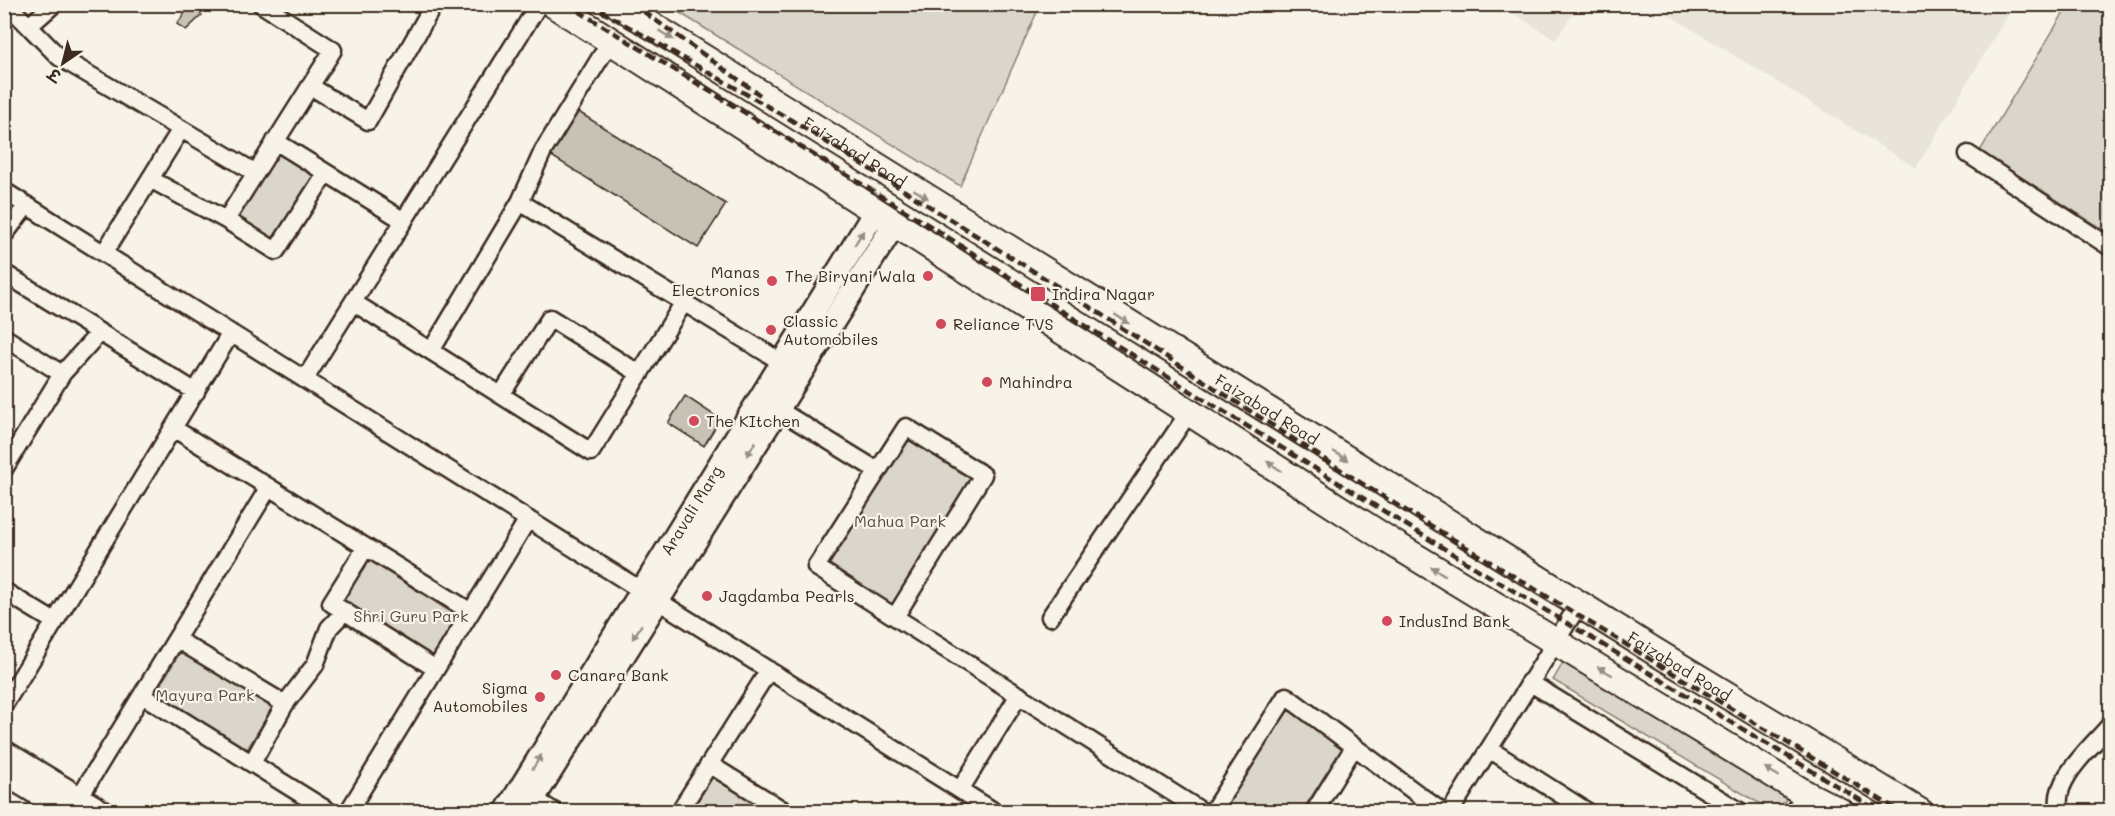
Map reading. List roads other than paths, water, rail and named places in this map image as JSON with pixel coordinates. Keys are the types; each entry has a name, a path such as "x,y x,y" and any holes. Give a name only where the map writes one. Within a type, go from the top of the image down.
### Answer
{"main road":[{"path":"553,4 1396,545 1625,682 1799,802 1841,812"},
{"name":"Faizabad Road","path":"617,4 1579,604 1920,812"}],"street":[{"path":"7,4 59,57 256,173"},
{"path":"29,26 54,4"},
{"path":"226,220 333,50 261,4"},
{"path":"310,86 368,121 434,4"},
{"path":"305,379 539,4"},
{"path":"431,351 520,202 543,151 610,42"},
{"path":"104,254 181,129"},
{"path":"275,141 404,221"},
{"path":"1968,154 2110,247"},
{"path":"150,179 226,220 276,251 326,172"},
{"path":"4,191 995,812"},
{"path":"520,202 791,368"},
{"path":"4,234 27,206"},
{"name":"Aravali Marg","path":"506,812 526,800 650,595 886,216"},
{"path":"4,273 196,392"},
{"path":"353,302 591,452 684,302"},
{"path":"501,395 550,318 640,374"},
{"path":"4,469 62,374 99,333"},
{"path":"4,705 231,333"},
{"path":"4,337 62,374"},
{"path":"768,404 878,471"},
{"path":"1050,617 1190,411"},
{"path":"895,617 983,475 906,427 816,567 1203,812"},
{"path":"173,428 471,612"},
{"path":"72,807 269,488"},
{"path":"348,812 528,519"},
{"path":"366,547 331,603 436,669"},
{"path":"4,591 55,622"},
{"path":"1450,812 1579,604"},
{"path":"252,763 285,704 315,665 329,628 345,611"},
{"path":"176,639 285,704"},
{"path":"679,812 769,670"},
{"path":"1529,682 1741,812"},
{"path":"142,694 330,812"},
{"path":"960,790 1019,695"},
{"path":"1212,812 1286,696 1442,812"},
{"path":"2061,812 2058,797 2063,780 2110,725"},
{"path":"1314,812 1354,747"},
{"path":"1489,749 1588,812"},
{"path":"4,752 47,798"},
{"path":"709,764 786,812"},
{"path":"4,773 47,798 72,807 102,812"},
{"path":"526,800 555,812"}],"railway":[{"path":"567,4 940,232 1057,308 1469,564 1880,812"},
{"path":"589,4 788,118 1065,291 1369,488 1901,812"},
{"path":"633,4 760,95"}],"place":[{"name":"The Biryani Wala","path":"928,276"},
{"name":"Manas Electronics","path":"772,281"},
{"name":"Indira Nagar","path":"1038,294"},
{"name":"Reliance TVS","path":"941,324"},
{"name":"Classic Automobiles","path":"771,330"},
{"name":"Mahindra","path":"987,382"},
{"name":"The KItchen","path":"694,421"},
{"name":"Jagdamba Pearls","path":"707,596"},
{"name":"IndusInd Bank","path":"1387,621"},
{"name":"Canara Bank","path":"556,675"},
{"name":"Sigma Automobiles","path":"540,697"}],"park label":[{"name":"Mahua Park","path":"900,521"},
{"name":"Shri Guru Park","path":"411,616"},
{"name":"Mayura Park","path":"205,695"}]}
